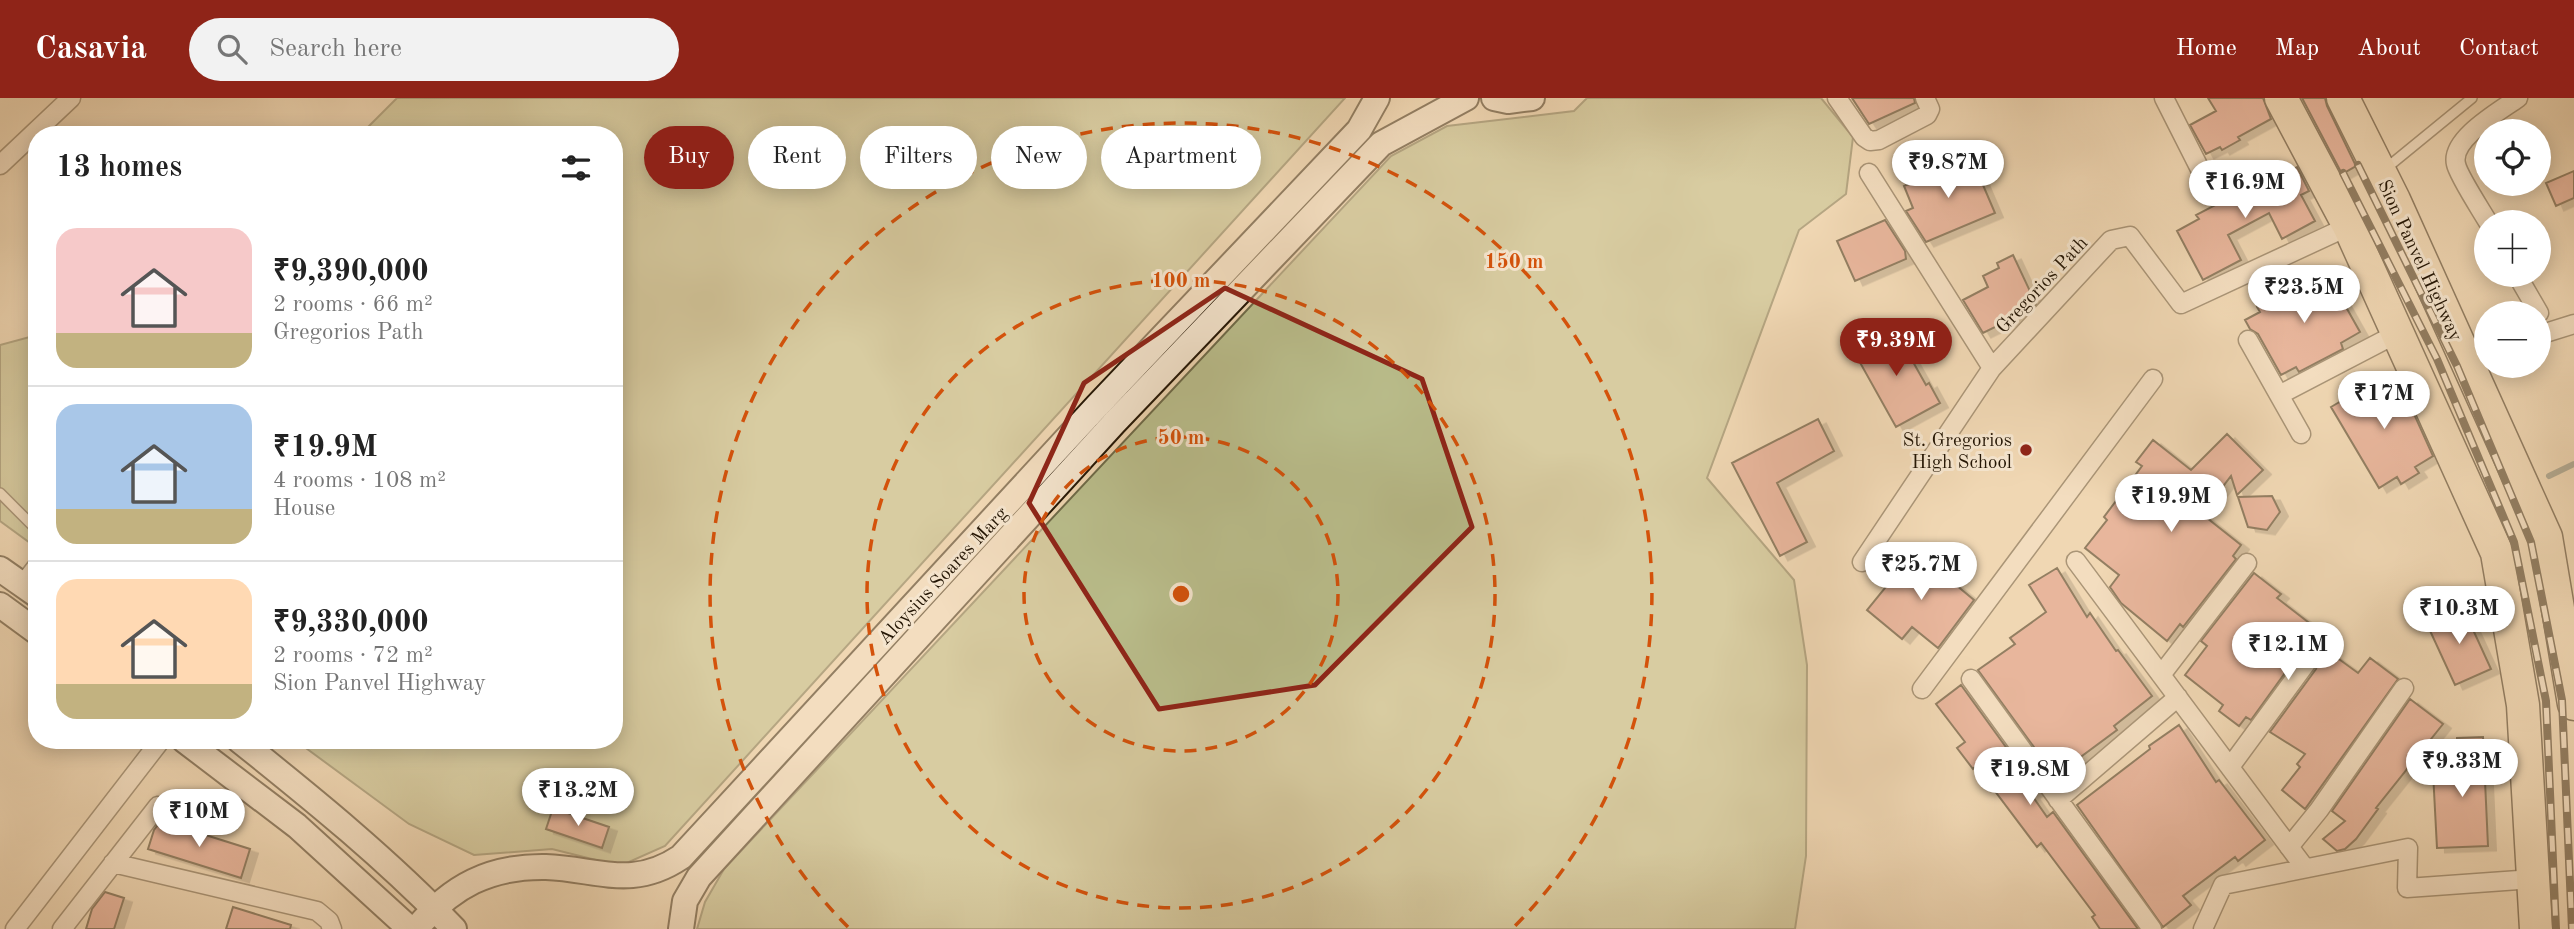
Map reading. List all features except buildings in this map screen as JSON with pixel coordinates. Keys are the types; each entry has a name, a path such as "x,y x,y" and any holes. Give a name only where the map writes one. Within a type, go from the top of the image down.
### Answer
{"highway":[{"path":"2281,98 2349,226 2497,553 2523,705 2536,929"},
{"name":"Sion Panvel Highway","path":"2343,98 2474,349"},
{"name":"Sion Panvel Highway","path":"2486,378 2546,537 2568,634 2574,704"}],"main road":[{"name":"Aloysius Soares Marg","path":"681,929 685,901 699,877 1005,525 1359,130 1377,98"},
{"name":"Aloysius Soares Marg","path":"1106,414 1381,144 1466,98"},
{"path":"1494,98 1508,101 1532,98"},
{"name":"Aloysius Soares Marg","path":"416,929 433,908 467,884 506,869 548,867 625,877 667,866 681,856 1005,525"},
{"path":"0,605 28,625"},
{"path":"196,749 296,826 410,929"},
{"path":"250,749 306,794 454,929"},
{"path":"715,820 735,838"}],"street":[{"path":"41,126 71,98"},
{"path":"1837,98 1864,137 1870,141 1879,140 1927,115 1930,109 1925,98"},
{"path":"2164,98 2206,181"},
{"path":"2481,210 2455,163 2458,146 2467,136 2518,98"},
{"path":"0,165 28,139"},
{"path":"1869,173 1992,368"},
{"name":"Gregorios Path","path":"1862,562 1992,368 2111,240 2130,236 2181,304 2349,226"},
{"path":"2551,331 2574,324"},
{"path":"2279,395 2398,333"},
{"path":"2248,340 2301,435"},
{"path":"1922,690 2153,379"},
{"path":"2076,561 2305,869"},
{"path":"2161,675 2246,563"},
{"path":"2230,767 2306,662"},
{"path":"1971,679 2151,929"},
{"path":"2289,847 2319,810 2404,688"},
{"path":"2058,800 2178,697"},
{"path":"15,929 154,749"},
{"path":"62,929 158,806"},
{"path":"2203,929 2223,885 2409,848 2407,888 2533,879"},
{"path":"113,863 317,911 329,921 332,929"}],"lane":[{"path":"2380,173 2472,98"},
{"path":"0,493 28,521"}],"highlighted area":[{"path":"1225,288 1422,379 1472,527 1315,685 1159,709 1029,503 1084,383"}],"green space":[{"path":"397,98 1345,98 665,846 620,866 552,849 474,855 409,824 307,749 623,749 623,126 369,126"},
{"path":"1587,98 1821,98 1853,137 1846,194 1799,230 1707,478 1794,580 1807,665 1806,856 1795,929 697,929 705,902 724,869 1391,156 1447,126 1574,111"},
{"path":"28,337 28,541 0,521 0,345"}],"waterway":[{"path":"2549,476 2574,464"}],"railway":[{"path":"2358,165 2457,366 2531,542 2562,700 2572,929"},
{"path":"2343,173 2437,359 2514,542 2546,701 2556,929"}],"place":[{"name":"St. Gregorios High School","path":"2026,450"}]}
